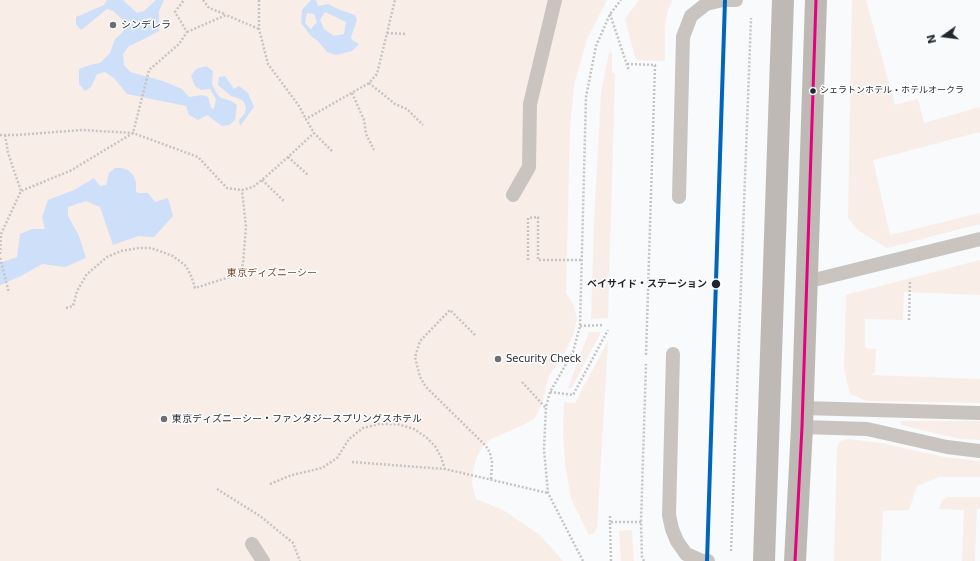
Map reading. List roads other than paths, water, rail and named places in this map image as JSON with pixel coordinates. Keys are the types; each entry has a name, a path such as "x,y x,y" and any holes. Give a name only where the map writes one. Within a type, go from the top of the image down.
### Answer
{"street":[{"path":"764,561 783,0"},
{"path":"795,561 803,417 806,282 816,0"}],"lane":[{"path":"513,195 529,167 530,104 555,0"},
{"path":"679,197 683,37 691,16 706,4 722,0 736,0"},
{"path":"806,282 980,239"},
{"path":"673,354 669,515 672,530 677,541 686,554 702,561 708,561"},
{"path":"803,417 980,413"},
{"path":"803,417 867,429 947,447 980,451"},
{"path":"252,544 263,561"}],"water":[{"path":"107,0 123,0 137,13 144,11 156,0 164,0 159,11 159,31 129,46 123,54 124,65 130,72 163,81 182,89 189,97 202,95 208,97 211,108 214,109 216,99 210,89 201,90 195,86 191,76 196,69 206,66 213,71 212,84 217,94 221,98 231,101 237,105 235,120 229,125 222,126 207,115 198,120 189,115 186,106 127,94 114,78 105,72 97,74 91,87 85,91 79,84 79,69 100,63 110,53 115,39 126,27 123,20 113,11 107,9 81,30 76,24 76,17 104,5"},
{"path":"311,0 316,0 318,6 328,4 355,15 357,20 351,37 352,40 359,44 352,51 336,55 327,52 318,41 311,36 301,23 302,10","holes":["325,12 346,22 344,34 334,36 324,29 320,20","307,13 314,14 317,22 311,29 305,23"]},
{"path":"225,76 234,89 239,86 248,93 254,107 240,126 239,120 245,113 246,108 244,102 231,96 218,85 219,77"},
{"path":"115,168 128,170 133,175 136,182 136,191 138,193 148,193 155,202 168,198 173,216 154,237 138,236 113,245 100,207 86,201 68,207 68,216 79,236 86,258 65,267 42,264 21,276 0,285 0,263 17,257 20,234 32,229 45,229 42,217 48,200 74,190 94,178 100,186 106,185 109,173"}],"place":[{"name":"シンデレラ","path":"113,25"},
{"name":"シェラトンホテル・ホテルオークラ","path":"813,91"},
{"name":"ベイサイド・ステーション","path":"716,284"},
{"name":"Security Check","path":"498,359"},
{"name":"東京ディズニーシー・ファンタジースプリングスホテル","path":"164,419"}],"park label":[{"name":"東京ディズニーシー","path":"272,273"}]}
